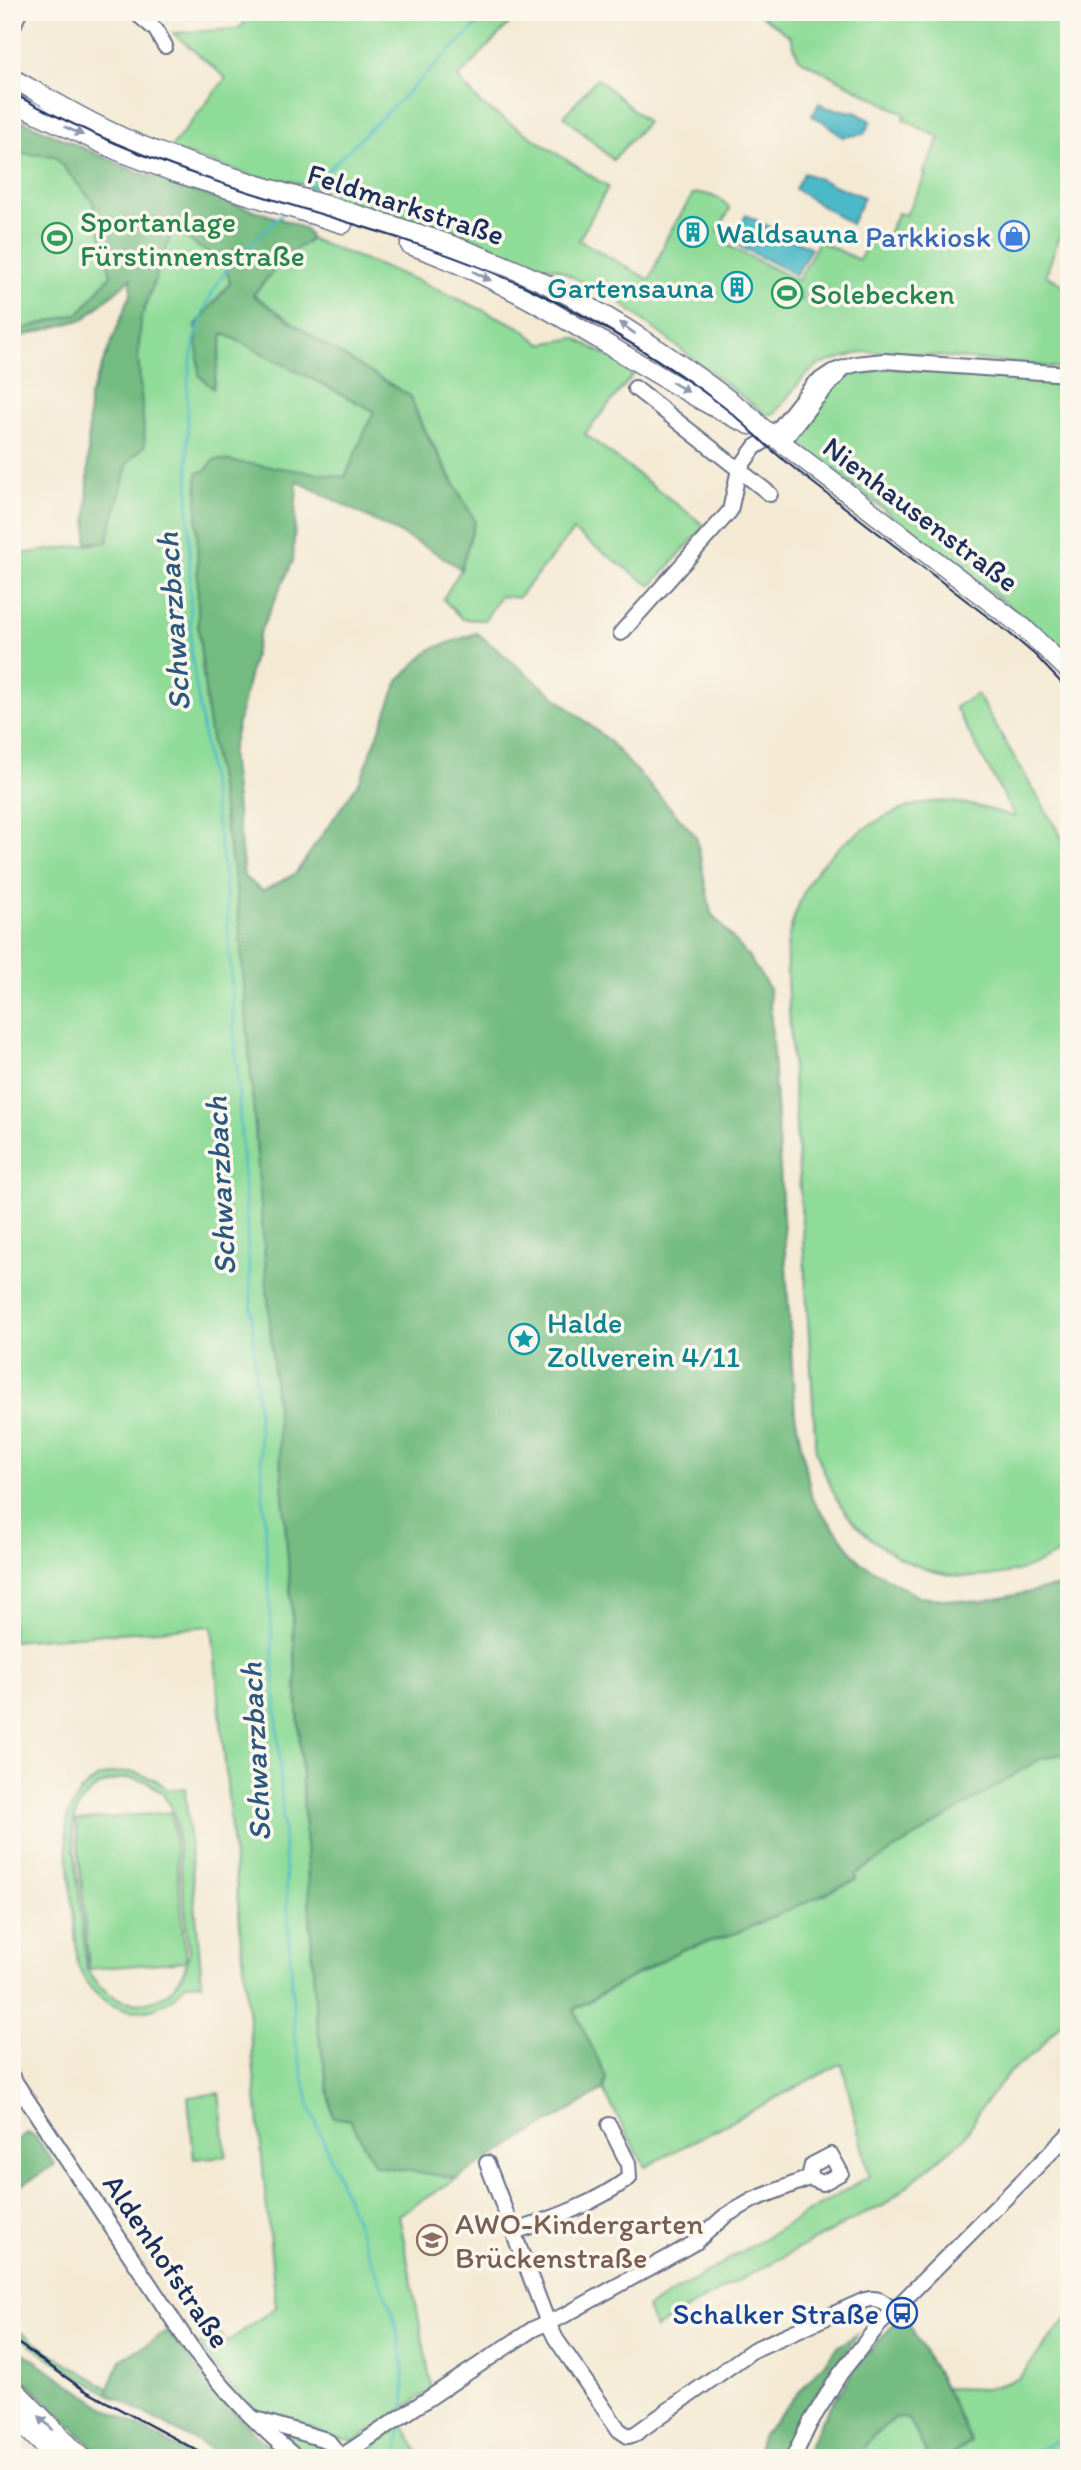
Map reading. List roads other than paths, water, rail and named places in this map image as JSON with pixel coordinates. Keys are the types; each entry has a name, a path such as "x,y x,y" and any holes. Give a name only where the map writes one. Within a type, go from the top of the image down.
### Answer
{"highway":[{"path":"12,2389 80,2458"},
{"path":"12,2412 58,2458"}],"main road":[{"name":"Feldmarkstraße","path":"12,78 84,119 127,139 284,200"},
{"name":"Feldmarkstraße","path":"12,102 118,151 176,173 417,234 543,282 615,320 718,391 772,435"},
{"name":"Feldmarkstraße","path":"309,207 466,267 584,330 710,405 772,435"},
{"name":"Nienhausenstraße","path":"772,435 1024,628 1069,671"}],"street":[{"path":"135,12 156,30 165,46"},
{"path":"12,29 17,13"},
{"path":"621,633 730,511 739,469 755,447 772,435 814,384 832,372 856,364 884,361 1069,374"},
{"path":"635,388 770,494"},
{"name":"Aldenhofstraße","path":"12,2077 191,2347 222,2389 250,2418 297,2458"},
{"path":"514,2232 573,2211 613,2190 629,2178 628,2163 609,2125"},
{"path":"793,2458 810,2423 840,2374 892,2310 1069,2134"},
{"path":"487,2163 556,2339 619,2430 628,2436 635,2434 753,2350 865,2300 874,2298 884,2302 892,2310"},
{"path":"250,2418 323,2439 329,2442 340,2457 533,2329 696,2242 725,2216 753,2200 809,2178"}],"water":[{"path":"819,103 828,108 855,112 871,121 864,134 842,137 823,121 812,116"},
{"path":"804,173 864,197 851,224 795,189"},
{"path":"746,215 811,248 796,275 732,242"},
{"name":"Solebecken","path":"782,283 794,287 800,293 800,302 788,300 777,303 774,291 777,285"}],"waterway":[{"name":"Schwarzbach","path":"304,193 490,12"},
{"name":"Schwarzbach","path":"284,212 223,275 213,291 194,343 187,397 191,652 225,878 295,2041 309,2105 392,2311 402,2359 404,2407"},
{"name":"Schwarzbach","path":"397,2458 401,2424"},
{"path":"1023,2458 1069,2434"}],"tram line":[{"path":"12,93 89,132 169,165 454,257 528,288 605,328 679,374 725,408 785,461 1009,633 1035,655 1069,691"}],"railway":[{"path":"12,2339 84,2390 211,2458"}],"place":[{"name":"Waldsauna","path":"693,232"},
{"name":"Parkkiosk","path":"1014,236"},
{"name":"Sportanlage Fürstinnenstraße","path":"57,238"},
{"name":"Gartensauna","path":"737,287"},
{"name":"Solebecken","path":"787,293"},
{"name":"Halde Zollverein 4/11","path":"524,1339"},
{"name":"AWO-Kindergarten Brückenstraße","path":"432,2240"},
{"name":"Schalker Straße","path":"902,2313"}]}
